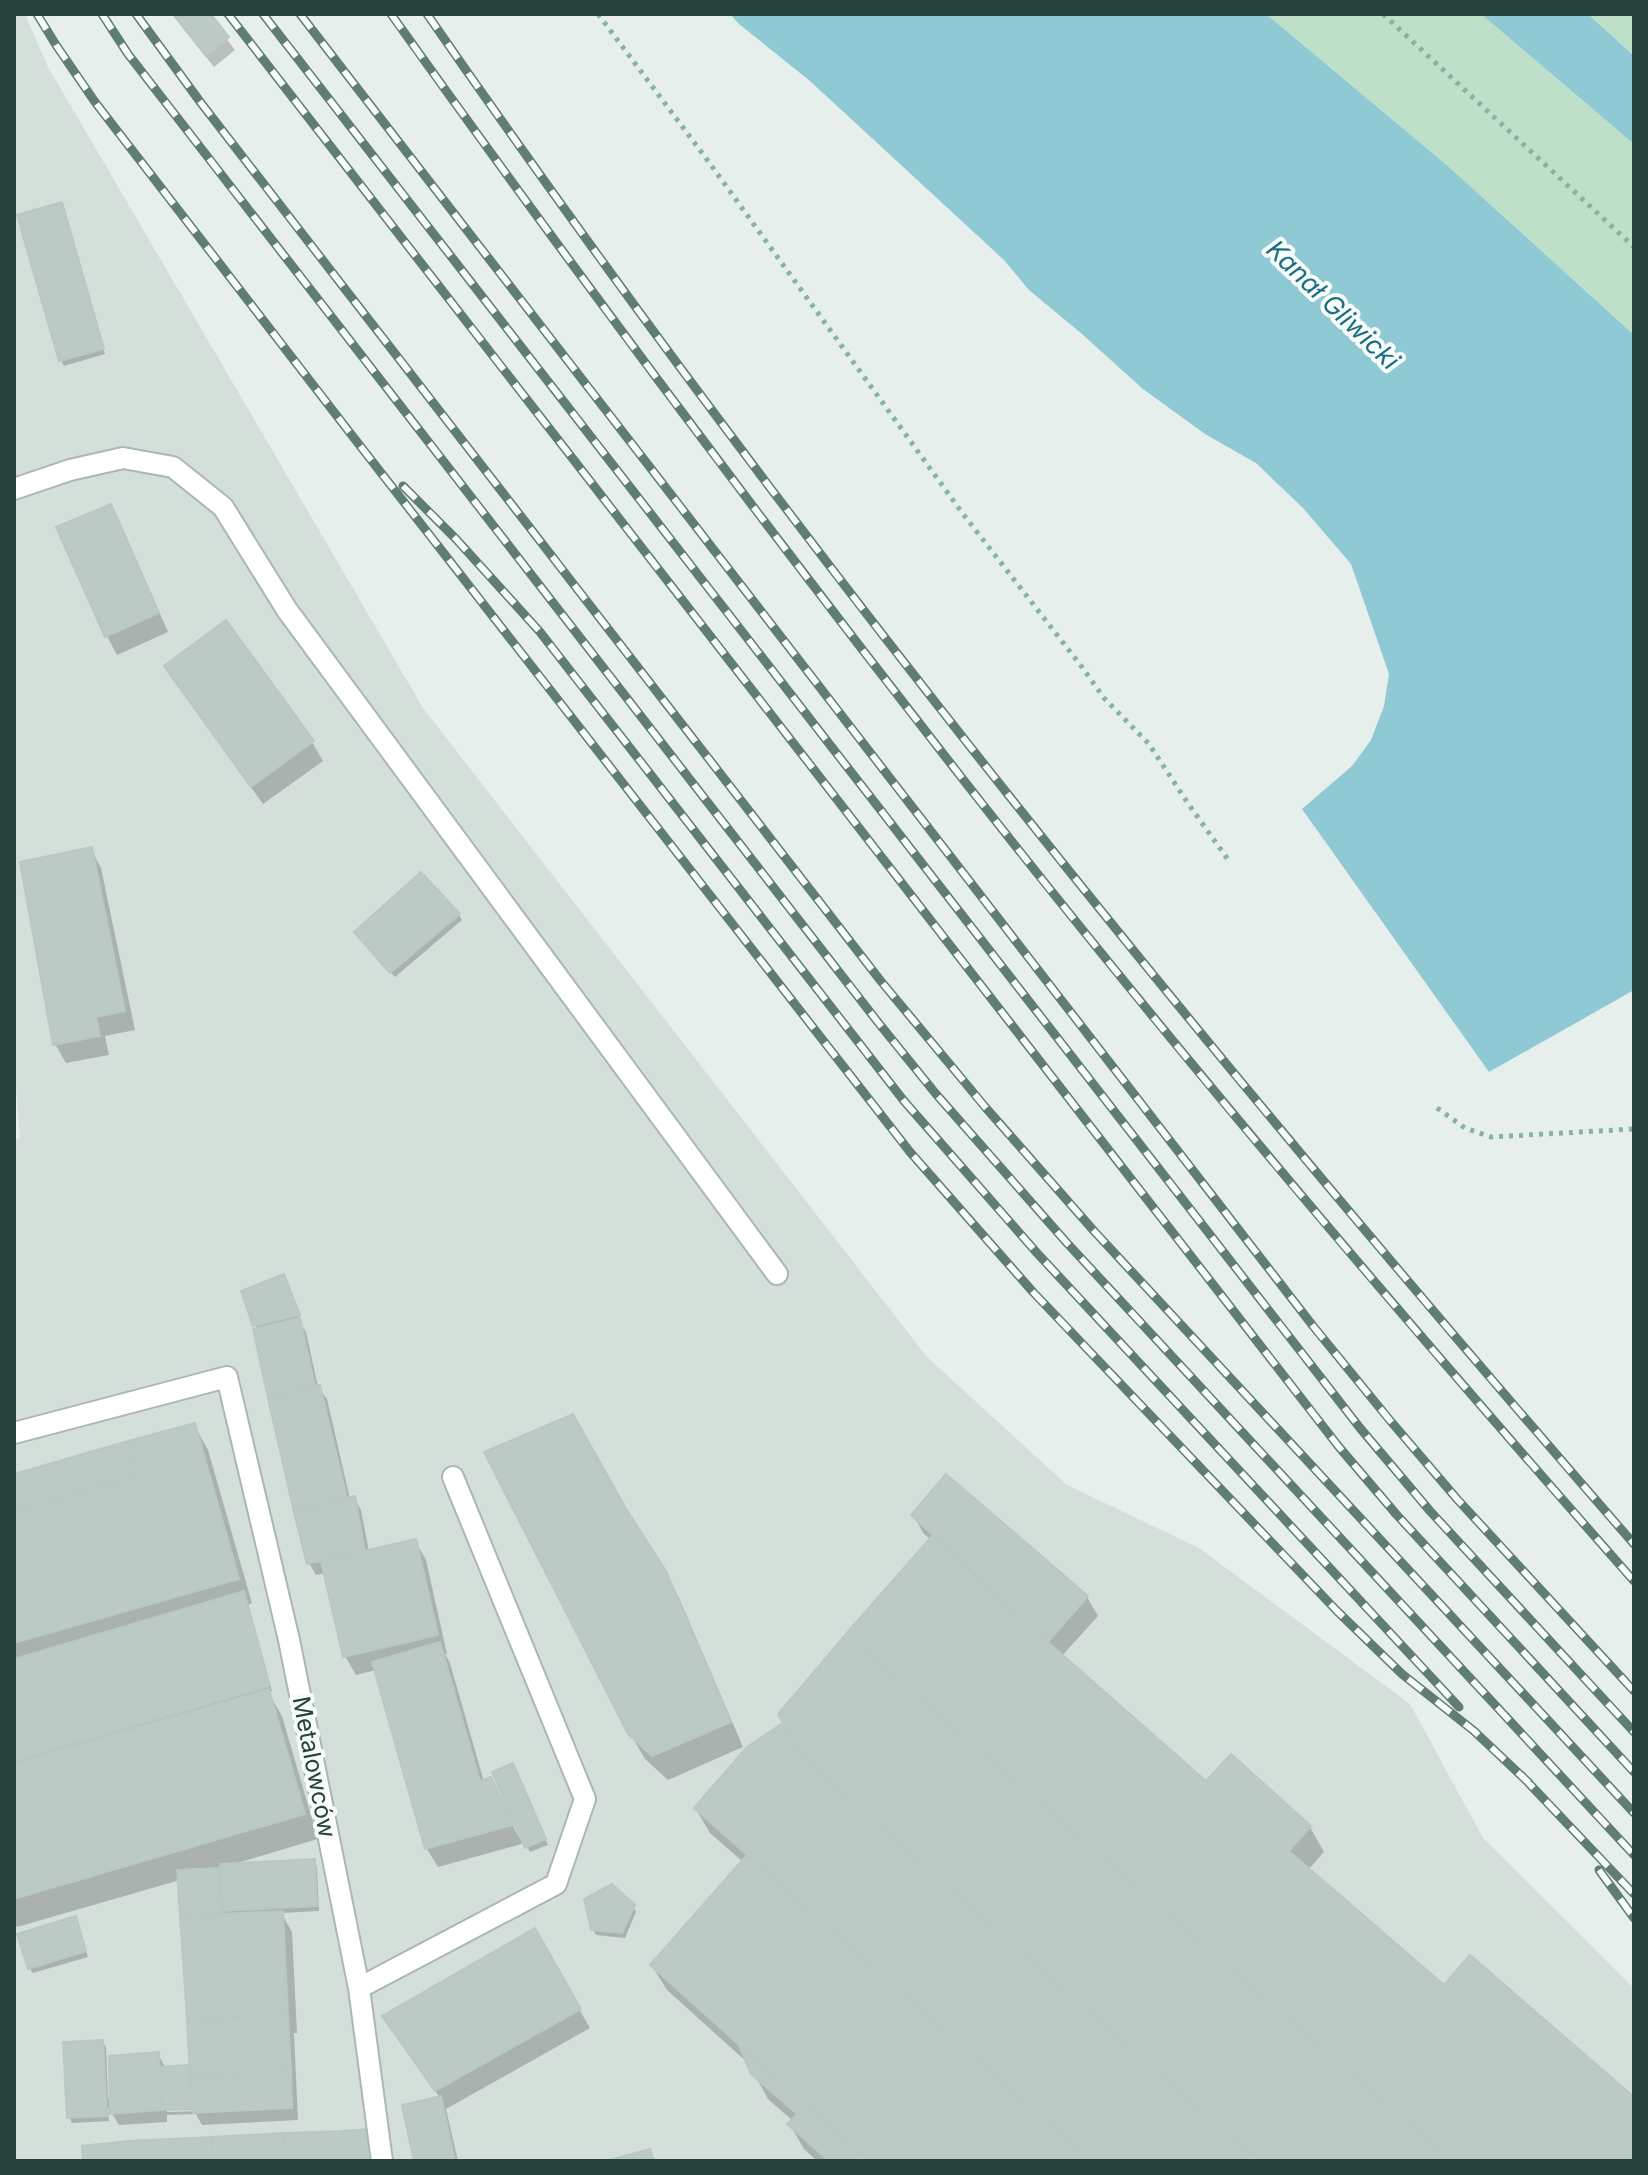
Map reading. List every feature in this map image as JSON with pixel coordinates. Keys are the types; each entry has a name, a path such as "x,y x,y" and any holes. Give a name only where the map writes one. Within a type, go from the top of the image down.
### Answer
{"lane":[{"path":"14,489 70,470 123,458 173,467 223,507 287,610 777,1274"},
{"name":"Metalowców","path":"14,1433 227,1377 289,1640 359,1988 382,2161"},
{"path":"359,1988 556,1884 585,1799 453,1477"}],"path":[{"path":"598,14 963,514 1104,698 1149,744 1229,861"},
{"path":"1383,14 1634,247"},
{"path":"1437,1108 1465,1128 1491,1137 1634,1129"}],"shaded area":[{"path":"14,14 25,14 48,67 423,708 927,1357 1067,1485 1199,1548 1410,1704 1483,1838 1634,1988 1634,2161 14,2161 14,1141 20,1138 14,1064"}],"green space":[{"path":"1266,14 1481,14 1634,144 1634,335 1449,167"},
{"path":"1588,14 1634,14 1634,56"}],"water":[{"name":"Kanał Gliwicki","path":"730,14 1266,14 1449,167 1634,335 1634,990 1489,1072 1302,809 1352,766 1371,740 1384,706 1389,674 1351,564 1303,508 1256,463 1205,434 1143,389 1029,290 1004,260 810,81"},
{"path":"1481,14 1588,14 1634,56 1634,144"}],"building":[{"path":"173,14 211,14 229,37 206,56"},
{"path":"62,202 104,349 59,361 17,215"},
{"path":"111,504 159,613 105,637 56,527"},
{"path":"226,620 314,741 251,787 164,666"},
{"path":"92,847 125,1011 96,1017 100,1036 53,1045 20,862"},
{"path":"421,872 460,914 390,973 354,932"},
{"path":"284,1274 300,1315 253,1326 241,1291"},
{"path":"300,1318 315,1386 268,1398 253,1329"},
{"path":"320,1385 347,1498 294,1512 268,1398"},
{"path":"573,1414 625,1507 666,1571 731,1722 652,1756 628,1734 484,1452"},
{"path":"195,1423 239,1579 14,1643 14,1511 138,1476 128,1441"},
{"path":"128,1441 138,1476 14,1511 14,1474"},
{"path":"946,1474 1088,1596 1048,1642 911,1515"},
{"path":"355,1496 365,1551 307,1564 294,1512"},
{"path":"932,1536 1206,1781 1231,1754 1311,1826 1289,1851 1444,1985 1470,1955 1634,2097 1634,2161 1452,2161 846,1634"},
{"path":"416,1539 438,1635 343,1657 321,1561"},
{"path":"244,1591 270,1686 14,1761 14,1659"},
{"path":"846,1634 1452,2161 1263,2161 1255,2154 1252,2156 803,1758 778,1714"},
{"path":"440,1642 480,1781 491,1777 513,1825 425,1849 372,1662"},
{"path":"269,1689 305,1814 14,1899 14,1763"},
{"path":"783,1723 803,1758 1252,2156 1255,2154 1263,2161 1092,2161 694,1808 747,1747"},
{"path":"513,1763 546,1839 525,1848 492,1772"},
{"path":"747,1855 1092,2161 870,2161 739,2045 650,1965"},
{"path":"315,1859 317,1906 222,1911 220,1864"},
{"path":"219,1868 222,1914 180,1916 177,1870"},
{"path":"612,1884 635,1905 622,1933 591,1930 584,1899"},
{"path":"283,1911 288,2015 187,2019 180,1916"},
{"path":"76,1916 86,1951 28,1969 17,1934"},
{"path":"535,1928 581,2009 435,2091 382,2016"},
{"path":"288,2015 291,2070 190,2077 187,2019"},
{"path":"103,2040 107,2116 67,2118 63,2042"},
{"path":"739,2045 870,2161 829,2161 787,2124 797,2114 751,2074"},
{"path":"159,2052 161,2110 110,2114 109,2056"},
{"path":"190,2065 193,2109 161,2110 160,2067"},
{"path":"291,2070 292,2108 193,2113 190,2077"},
{"path":"441,2096 455,2161 414,2161 402,2105"},
{"path":"371,2129 373,2161 345,2161 343,2131"},
{"path":"343,2131 345,2161 286,2161 284,2133"},
{"path":"284,2133 286,2161 213,2161 212,2137"},
{"path":"212,2137 213,2161 128,2161 127,2141"},
{"path":"127,2141 128,2161 83,2161 82,2146"},
{"path":"650,2149 654,2161 606,2161"}],"railway":[{"path":"37,14 95,102 910,1152 1033,1292 1337,1611 1402,1674 1474,1731 1529,1783"},
{"path":"102,14 128,54 936,1094 1067,1243 1634,1855"},
{"path":"136,14 201,103 880,980 986,1108 1094,1231 1634,1813"},
{"path":"228,14 1339,1447 1396,1514 1634,1772"},
{"path":"263,14 1360,1428 1430,1511 1634,1732"},
{"path":"300,14 1313,1326 1457,1499 1634,1691"},
{"path":"391,14 748,500 1049,889 1296,1189 1634,1581"},
{"path":"427,14 712,410 1009,796 1317,1173 1634,1544"},
{"path":"403,486 540,632 904,1101 1037,1253 1459,1707"},
{"path":"1521,1775 1634,1894"},
{"path":"1599,1870 1634,1918"}]}
